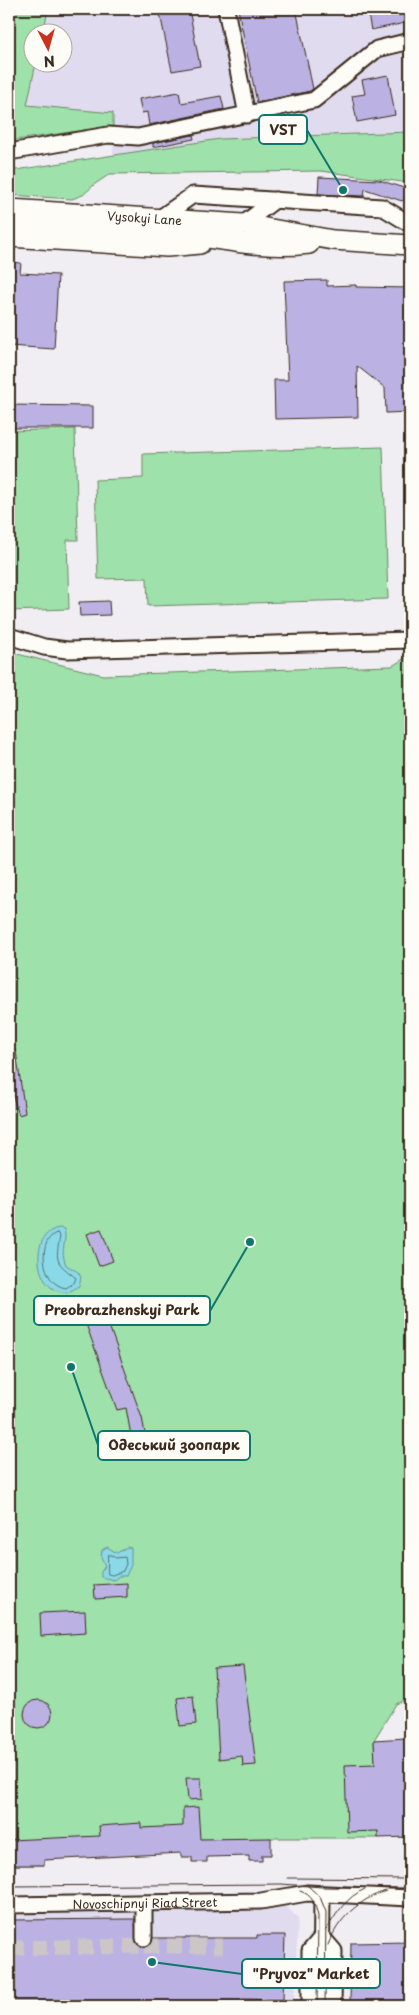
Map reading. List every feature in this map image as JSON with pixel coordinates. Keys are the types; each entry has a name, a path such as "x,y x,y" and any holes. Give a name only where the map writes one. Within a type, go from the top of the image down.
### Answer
{"main road":[{"name":"Vysokyi Lane","path":"9,209 243,224 333,240 410,245"},
{"name":"Vysokyi Lane","path":"9,224 174,233 216,240 278,245 333,240"},
{"name":"Vysokyi Lane","path":"9,237 167,247 192,245 238,234 280,231"}],"street":[{"path":"226,9 247,114"},
{"path":"9,152 108,135 138,137 314,100 378,48 410,42"},
{"path":"160,218 194,195 382,208 410,224"},
{"path":"243,224 275,200"},
{"path":"9,636 44,647 67,650 410,640"},
{"name":"Novoschipnyi Riad Street","path":"9,1895 261,1892 280,1896"},
{"name":"Novoschipnyi Riad Street","path":"9,1905 261,1901 280,1896 307,1893 410,1898"},
{"path":"321,2006 322,1895"},
{"path":"144,1903 144,1938"},
{"path":"310,2006 310,1951 322,1936"},
{"path":"322,1936 334,1951 333,2006"}],"shaded area":[{"path":"60,9 410,9 410,132 220,139 113,155 113,113 26,105 34,72 72,72 72,22 45,22 48,11"},
{"path":"283,1904 298,1918 294,2006 9,2006 9,1908"}],"green space":[{"path":"9,9 60,9 48,11 45,22 22,22 22,72 34,72 27,105 113,113 113,126 9,141"},
{"path":"410,132 410,183 321,171 110,174 83,195 72,199 9,195 9,171 220,139"},
{"path":"75,429 78,540 67,540 69,609 9,611 9,431"},
{"path":"383,447 388,599 148,606 147,578 98,579 95,480 143,478 143,454"},
{"path":"9,652 103,675 392,666 410,655 410,1698 396,1704 374,1740 378,1838 271,1838 44,1860 44,1865 9,1865"}],"water":[{"path":"59,1228 64,1229 65,1234 63,1254 66,1265 78,1272 81,1277 79,1286 67,1293 54,1289 46,1282 39,1264 41,1245 45,1237 51,1231"},
{"path":"107,1547 117,1553 127,1547 131,1548 131,1565 126,1576 119,1576 114,1580 101,1577 101,1572 105,1566 101,1557 102,1550"}],"building":[{"path":"159,9 189,9 200,66 172,71"},
{"path":"238,9 296,9 313,89 257,102"},
{"path":"367,9 410,9 410,22 371,30"},
{"path":"388,75 395,115 357,122 352,96 365,94 362,80"},
{"path":"179,92 181,103 221,96 224,109 149,125 147,112 142,113 139,99"},
{"path":"193,135 194,139 153,147 153,143"},
{"path":"319,177 379,180 410,190 408,197 402,201 365,189 364,196 318,194"},
{"path":"9,262 21,263 20,273 58,275 54,349 9,346"},
{"path":"327,280 327,286 356,285 356,287 410,288 410,412 386,413 385,388 357,366 358,417 275,419 274,380 288,380 284,281"},
{"path":"9,405 93,406 93,428 9,428"},
{"path":"109,601 110,615 80,616 79,602"},
{"path":"9,1051 16,1051 25,1113 19,1115 9,1085"},
{"path":"101,1229 113,1261 99,1266 87,1234"},
{"path":"102,1306 142,1418 145,1433 134,1452 126,1408 117,1410 82,1313"},
{"path":"127,1583 127,1597 95,1599 94,1585"},
{"path":"85,1611 86,1633 41,1636 40,1613"},
{"path":"243,1666 256,1765 243,1766 242,1756 219,1759 214,1668"},
{"path":"193,1696 196,1724 180,1726 177,1698"},
{"path":"38,1700 48,1704 52,1714 48,1724 38,1728 28,1724 24,1714 28,1704"},
{"path":"406,1738 410,1837 378,1838 378,1831 347,1832 345,1765 375,1764 374,1740"},
{"path":"186,1778 201,1778 202,1799 188,1800"},
{"path":"198,1807 200,1839 271,1838 271,1855 262,1855 262,1861 249,1861 249,1856 207,1857 207,1862 192,1862 192,1857 181,1857 181,1853 44,1860 44,1865 9,1865 9,1840 100,1836 99,1826 141,1823 141,1828 183,1826 183,1808"},
{"path":"135,1919 136,1942 144,1947 149,1946 153,1938 257,1938 257,1935 285,1935 283,2000 242,1999 242,2006 9,2006 9,1920"},
{"path":"410,1942 410,2006 350,2006 351,1943"}],"tunnel":[{"path":"9,1948 144,1946 144,1938"},
{"path":"144,1946 223,1946"}],"tram line":[{"path":"288,1878 410,1879"},
{"path":"9,1886 281,1884 322,1887 410,1888"},
{"path":"307,1885 320,1897 326,1912 325,2006"},
{"path":"326,1930 347,1901 365,1889"},
{"path":"300,1891 311,1898 318,1916 317,2006"},
{"path":"328,1945 337,1927 351,1911 367,1899 386,1891"}],"place":[{"name":"VST","path":"343,190"},
{"name":"Preobrazhenskyi Park","path":"250,1242"},
{"name":"Одеський зоопарк","path":"71,1367"},
{"name":"\"Pryvoz\" Market","path":"152,1962"}]}
